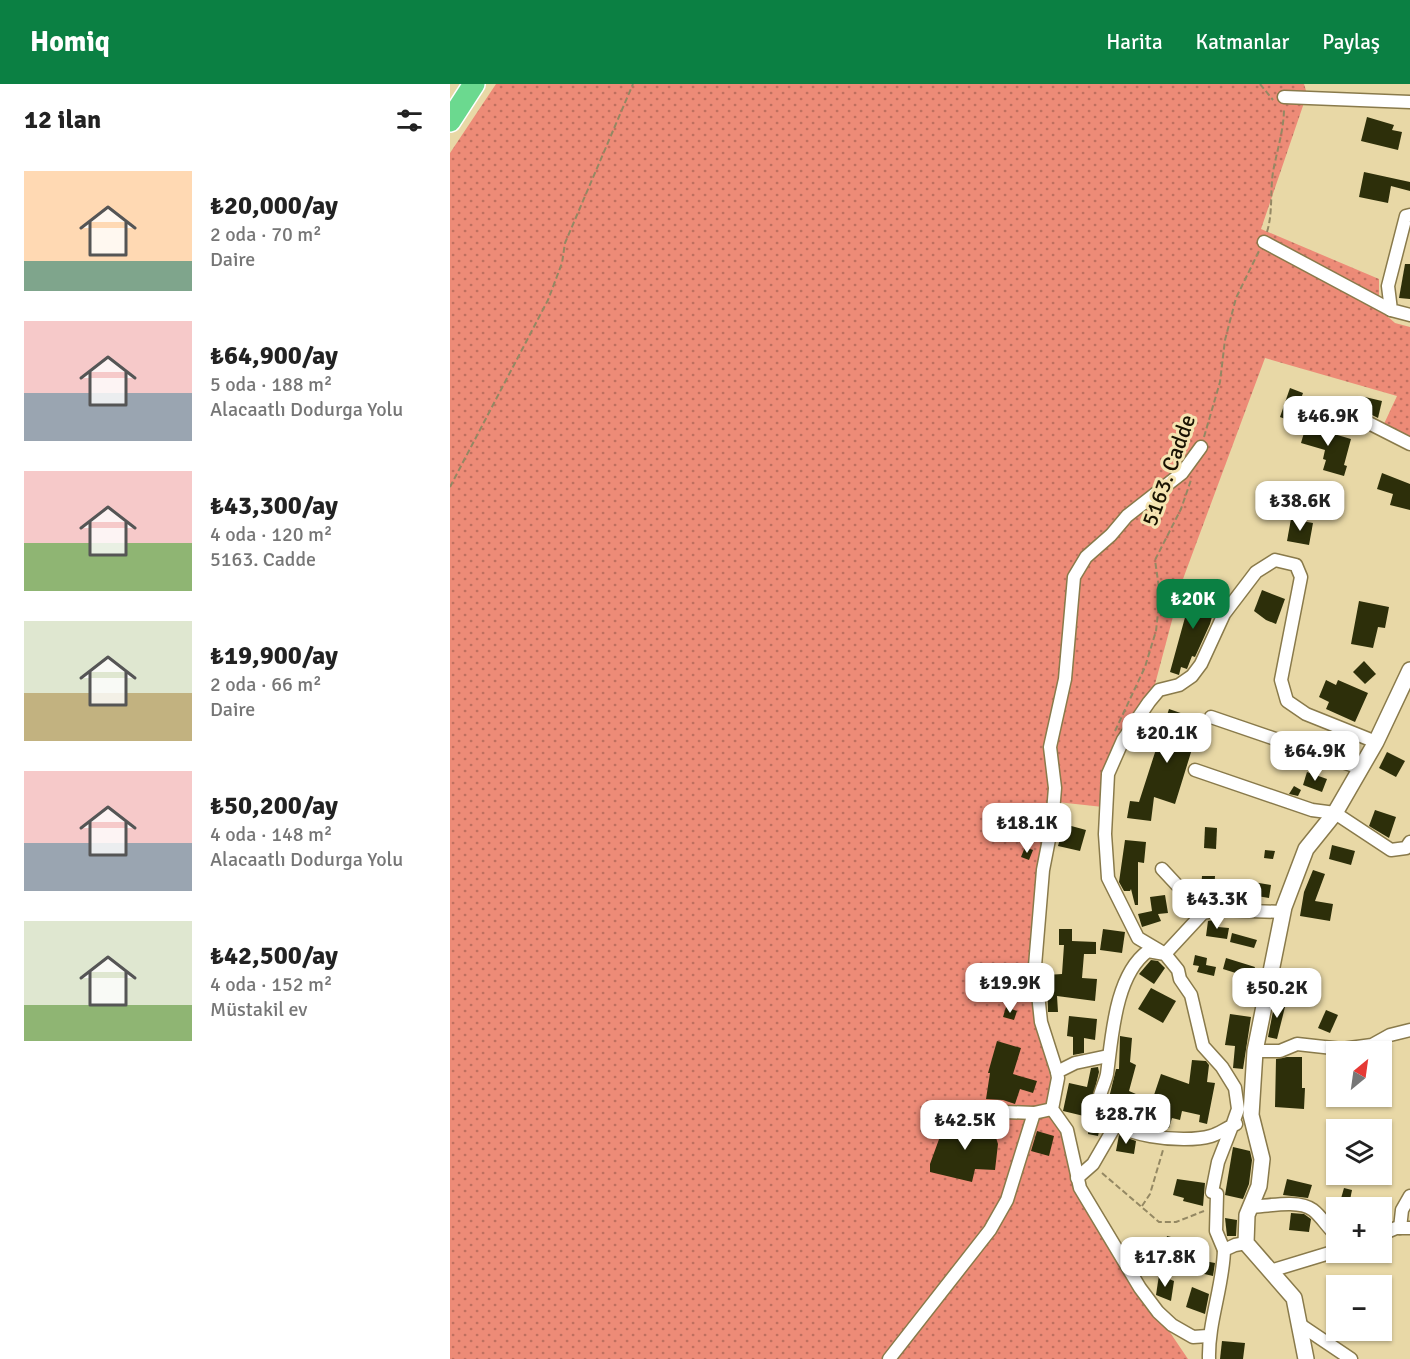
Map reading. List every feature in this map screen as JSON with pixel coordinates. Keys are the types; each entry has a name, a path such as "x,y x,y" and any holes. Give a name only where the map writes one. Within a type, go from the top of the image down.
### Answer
{"highway":[{"path":"450,121 474,84"}],"street":[{"path":"1284,97 1410,102"},
{"path":"1391,310 1388,286 1406,216 1410,215"},
{"path":"1264,242 1391,310 1410,315"},
{"path":"1345,411 1410,444"},
{"path":"1201,447 1182,473 1126,516 1111,535 1086,558 1074,577 1065,679 1050,747 1055,788 1043,870 1035,966 1041,1022 1058,1078 1052,1109 1067,1130 1080,1188 1140,1288 1158,1312 1193,1337 1208,1335"},
{"path":"1209,1359 1208,1335 1223,1276 1224,1250 1216,1231 1217,1194 1212,1192 1218,1162 1238,1109 1235,1088 1222,1067 1203,1046 1191,995 1180,979 1178,969 1165,954 1138,938 1108,878 1105,834 1108,774 1123,740 1149,702 1159,690 1179,685 1192,676 1201,664 1224,614 1256,572 1275,560 1296,565 1301,577 1281,680 1287,701 1306,714 1376,742"},
{"path":"1306,1359 1302,1326 1294,1298 1246,1243 1247,1215 1259,1186 1262,1159 1251,1116 1256,1051 1283,912 1306,849 1335,813 1376,742 1410,670"},
{"path":"1211,717 1360,768"},
{"path":"1195,770 1312,810 1335,813 1391,850 1406,848 1410,842"},
{"path":"1162,869 1203,913"},
{"path":"1165,954 1203,913 1218,910 1283,912"},
{"path":"1165,954 1148,951 1137,959 1114,1012 1107,1076 1098,1104 1101,1112 1114,1126 1166,1138 1212,1136 1251,1116"},
{"path":"1256,1051 1280,1052 1297,1044 1342,1049 1372,1045 1390,1035 1410,1030"},
{"path":"1057,1072 1075,1063 1108,1056"},
{"path":"950,1110 1034,1113 1052,1109"},
{"path":"889,1359 990,1230 1007,1200 1034,1113"},
{"path":"1077,1178 1093,1164 1114,1126"},
{"path":"1405,1228 1402,1210 1410,1196"},
{"path":"1252,1207 1280,1205 1307,1207 1315,1211 1326,1226"},
{"path":"1224,1250 1246,1243"},
{"path":"1270,1271 1326,1254"},
{"path":"1302,1326 1351,1359"}],"path":[{"path":"450,487 548,300 562,263 565,243 633,84"},
{"name":"5163. Cadde","path":"1201,447 1220,382 1225,340 1236,298 1264,242 1271,219 1273,174 1280,144 1284,97"},
{"name":"5163. Cadde","path":"1111,738 1145,667 1156,631 1160,595 1155,560 1181,509 1193,474"},
{"path":"1142,1207 1150,1194 1166,1138"},
{"path":"1093,1164 1159,1222 1176,1222 1201,1214 1217,1194"}],"shaded area":[{"path":"496,84 1304,84 1307,94 1261,229 1379,279 1379,309 1395,323 1410,327 1410,439 1383,426 1397,396 1265,358 1183,579 1154,688 1115,746 1103,807 1048,801 1040,863 1037,1023 1052,1083 1050,1099 1081,1201 1188,1359 450,1359 450,153"}],"building":[{"path":"1367,117 1394,125 1392,130 1402,132 1398,150 1361,141"},
{"path":"1364,172 1410,182 1410,191 1391,186 1388,203 1359,197"},
{"path":"1405,264 1410,264 1410,299 1399,298"},
{"path":"1290,388 1303,393 1293,422 1280,417"},
{"path":"1365,397 1382,401 1378,418 1362,410"},
{"path":"1308,419 1319,422 1317,429 1351,439 1344,465 1347,466 1344,476 1323,470 1326,460 1323,459 1325,450 1301,443"},
{"path":"1382,473 1410,484 1410,510 1390,505 1393,494 1377,489"},
{"path":"1291,519 1313,523 1309,545 1287,541"},
{"path":"1262,590 1285,599 1276,624 1254,611"},
{"path":"1192,592 1217,599 1210,624 1195,657 1192,656 1187,669 1181,667 1179,675 1170,672"},
{"path":"1359,601 1389,607 1385,628 1378,627 1373,648 1351,644"},
{"path":"1364,661 1376,674 1365,684 1353,672"},
{"path":"1326,680 1336,685 1338,680 1368,693 1355,722 1326,709 1329,702 1319,697"},
{"path":"1169,709 1201,720 1175,804 1154,797 1151,821 1127,818 1130,801 1139,802"},
{"path":"1387,752 1405,761 1396,777 1379,768"},
{"path":"1307,772 1327,779 1322,792 1303,785"},
{"path":"1294,786 1301,790 1298,796 1289,794"},
{"path":"1375,810 1396,817 1389,838 1369,826"},
{"path":"1064,824 1086,830 1080,851 1058,846"},
{"path":"1205,827 1217,828 1216,849 1204,848"},
{"path":"1125,840 1146,842 1144,863 1138,862 1138,905 1135,905 1131,889 1124,891 1119,882"},
{"path":"1332,845 1355,851 1351,865 1329,859"},
{"path":"1025,847 1033,850 1029,860 1021,857"},
{"path":"1265,850 1275,851 1273,859 1264,858"},
{"path":"1313,870 1325,874 1315,901 1333,904 1330,921 1300,916 1304,892"},
{"path":"1202,876 1215,876 1214,896 1201,895"},
{"path":"1247,881 1271,885 1269,898 1245,894"},
{"path":"1165,895 1168,913 1158,914 1161,921 1142,927 1138,914 1152,911 1150,897"},
{"path":"1219,919 1218,927 1229,928 1227,939 1206,936 1208,921"},
{"path":"1059,929 1072,929 1072,941 1096,942 1096,954 1084,954 1082,978 1097,979 1095,1001 1057,996 1058,1012 1048,1012 1047,975 1062,974 1064,945 1059,945"},
{"path":"1103,929 1125,932 1122,953 1100,950"},
{"path":"1232,933 1257,940 1254,948 1230,942"},
{"path":"1195,955 1207,958 1206,965 1216,967 1214,976 1197,972 1199,966 1193,965"},
{"path":"1226,958 1255,967 1250,983 1241,980 1242,975 1223,969"},
{"path":"1151,960 1158,961 1165,968 1154,984 1139,974"},
{"path":"1151,988 1176,1001 1163,1023 1138,1009"},
{"path":"1275,1001 1286,1003 1277,1039 1268,1037"},
{"path":"1006,1007 1017,1011 1014,1020 1003,1017"},
{"path":"1326,1010 1338,1015 1330,1033 1318,1028"},
{"path":"1230,1014 1251,1017 1243,1069 1233,1068 1235,1046 1225,1045"},
{"path":"1069,1016 1097,1019 1095,1040 1084,1038 1084,1053 1073,1055 1073,1037 1067,1036"},
{"path":"1120,1036 1132,1038 1130,1062 1136,1065 1129,1091 1152,1101 1161,1074 1189,1084 1192,1060 1206,1061 1209,1065 1207,1082 1215,1083 1207,1124 1199,1122 1200,1115 1182,1111 1180,1120 1172,1118 1169,1128 1154,1124 1152,1128 1123,1119 1119,1117 1121,1112 1118,1109 1107,1106 1116,1069 1119,1069"},
{"path":"997,1041 1021,1048 1013,1074 1037,1081 1033,1093 1020,1089 1015,1104 1003,1100 986,1099 990,1073 988,1073"},
{"path":"1302,1057 1302,1088 1305,1088 1304,1109 1275,1107 1276,1059"},
{"path":"1098,1067 1099,1072 1088,1117 1063,1111 1069,1083 1087,1087 1091,1068"},
{"path":"1090,1120 1101,1123 1098,1136 1088,1134"},
{"path":"954,1122 992,1125 998,1144 995,1170 975,1169 972,1182 930,1172 930,1164 942,1131 952,1134"},
{"path":"1037,1131 1054,1136 1049,1156 1031,1151"},
{"path":"1119,1135 1136,1141 1134,1154 1116,1151"},
{"path":"1233,1147 1250,1151 1252,1160 1249,1184 1243,1199 1225,1195"},
{"path":"1177,1179 1205,1183 1203,1206 1183,1201 1184,1198 1173,1195"},
{"path":"1287,1179 1312,1185 1308,1198 1283,1195"},
{"path":"1344,1188 1352,1190 1351,1197 1341,1197"},
{"path":"1291,1213 1304,1214 1311,1219 1309,1232 1289,1230"},
{"path":"1225,1218 1237,1220 1236,1236 1227,1236"},
{"path":"1167,1236 1203,1245 1199,1260 1215,1263 1213,1276 1161,1264"},
{"path":"1159,1275 1174,1281 1171,1301 1156,1295"},
{"path":"1192,1287 1209,1294 1205,1314 1186,1307"},
{"path":"1222,1341 1245,1343 1243,1359 1220,1359"}]}
